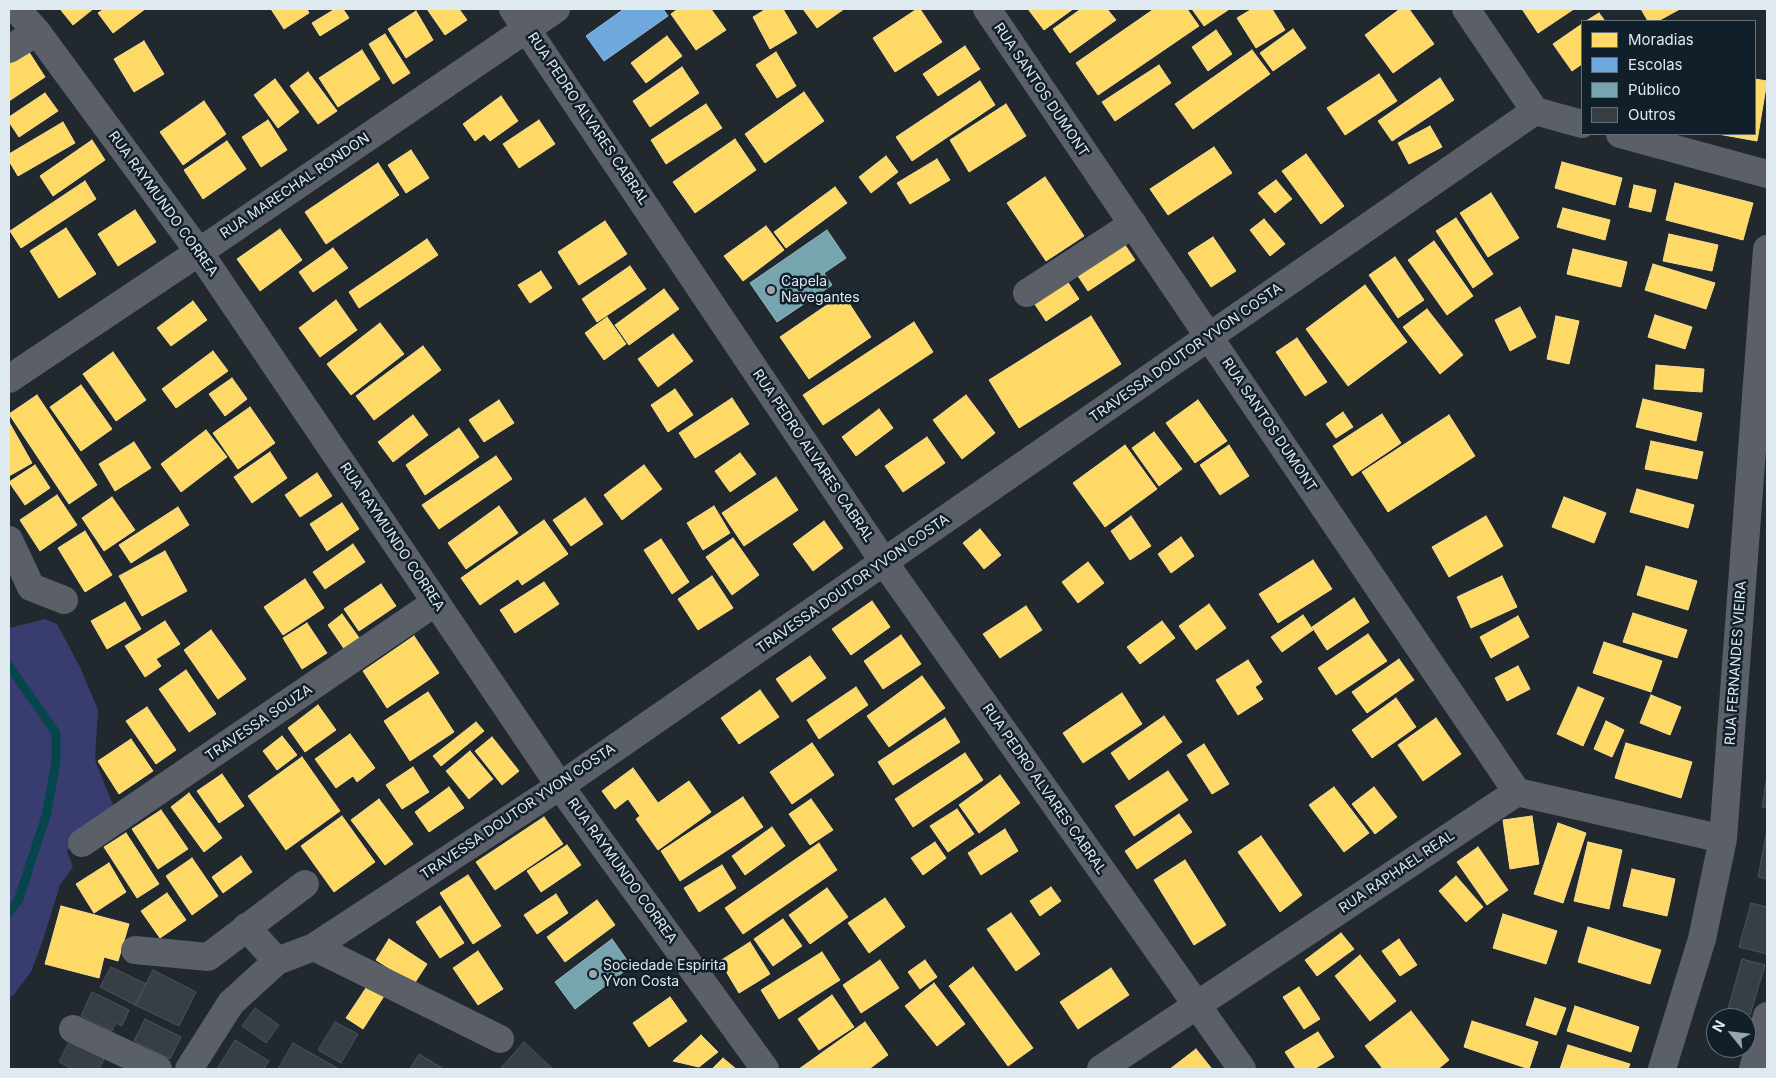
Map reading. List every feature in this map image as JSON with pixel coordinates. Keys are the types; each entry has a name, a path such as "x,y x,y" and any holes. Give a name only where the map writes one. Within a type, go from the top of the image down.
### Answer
{"street":[{"name":"RUA RAYMUNDO CORREA","path":"16,9 37,32 200,252 560,786 764,1069"},
{"name":"RUA MARECHAL RONDON","path":"9,378 200,252 520,18 556,9"},
{"name":"RUA SANTOS DUMONT","path":"987,9 1517,792"},
{"path":"1466,9 1535,111 1581,124"},
{"name":"RUA PEDRO ALVARES CABRAL","path":"520,18 884,562 1242,1069"},
{"path":"9,49 37,32"},
{"name":"TRAVESSA DOUTOR YVON COSTA","path":"189,1069 231,1003 277,961 314,947 560,786 1535,111"},
{"path":"1624,135 1767,174"},
{"path":"1027,293 1132,224"},
{"name":"RUA FERNANDES VIEIRA","path":"1662,1069 1702,938 1723,839 1767,249"},
{"path":"9,540 31,587 64,600"},
{"name":"TRAVESSA SOUZA","path":"82,843 436,602"},
{"path":"1517,792 1723,839"},
{"name":"RUA RAPHAEL REAL","path":"1101,1069 1517,792"},
{"path":"135,950 208,957 305,884"},
{"path":"246,927 277,961"},
{"path":"314,947 500,1039"},
{"path":"1753,1069 1767,1016"},
{"path":"73,1028 158,1069"}],"shaded area":[{"path":"45,619 57,624 80,667 98,710 95,760 113,805 67,851 73,867 60,885 31,972 12,997 9,994 9,628"}],"building: Moradias":[{"path":"60,9 93,9 73,25"},
{"path":"104,9 145,9 113,33 98,13"},
{"path":"271,9 307,9 309,13 284,29"},
{"path":"335,9 343,9 349,18 320,36 312,23"},
{"path":"427,9 459,9 467,20 445,35"},
{"path":"678,9 711,9 726,30 696,50 671,14"},
{"path":"766,9 783,9 797,33 770,49 753,17"},
{"path":"803,9 844,9 817,28"},
{"path":"917,9 920,9 942,42 895,72 873,38"},
{"path":"1028,9 1073,9 1044,30"},
{"path":"1081,9 1107,9 1116,20 1070,53 1053,29"},
{"path":"1154,9 1187,9 1199,26 1098,95 1076,63"},
{"path":"1192,9 1227,9 1228,10 1204,26"},
{"path":"1252,9 1272,9 1285,30 1256,48 1237,18"},
{"path":"1400,9 1409,9 1434,44 1393,73 1365,35"},
{"path":"1522,9 1574,9 1538,33"},
{"path":"1641,9 1680,9 1660,20 1647,20"},
{"path":"416,11 433,40 406,58 388,29"},
{"path":"1599,13 1604,20 1588,20"},
{"path":"1581,25 1581,65 1572,71 1553,44"},
{"path":"1293,29 1306,48 1273,71 1260,53"},
{"path":"1216,30 1232,54 1208,71 1192,47"},
{"path":"385,34 410,73 393,84 369,44"},
{"path":"667,36 682,56 646,83 631,63"},
{"path":"144,41 164,74 134,92 114,59"},
{"path":"25,46 45,77 9,101 9,56"},
{"path":"965,46 980,69 938,96 923,74"},
{"path":"362,50 380,79 338,107 319,78"},
{"path":"1252,50 1270,74 1193,129 1175,104"},
{"path":"776,52 796,86 777,98 756,65"},
{"path":"1159,65 1171,83 1115,121 1102,102"},
{"path":"682,67 699,93 650,127 633,101"},
{"path":"308,72 337,111 318,124 290,86"},
{"path":"1379,74 1397,101 1345,135 1327,108"},
{"path":"1440,78 1454,100 1392,141 1378,121"},
{"path":"275,79 299,112 278,128 254,95"},
{"path":"1756,79 1767,81 1757,141 1724,135 1756,135"},
{"path":"980,81 995,105 912,161 896,137"},
{"path":"804,92 824,121 765,163 745,134"},
{"path":"45,93 58,111 19,137 9,122 9,117"},
{"path":"501,96 518,121 490,141 484,134 475,141 463,124"},
{"path":"204,101 226,134 183,165 160,132"},
{"path":"706,104 722,128 666,164 651,140"},
{"path":"1006,104 1026,136 969,172 950,140"},
{"path":"268,120 287,150 261,167 242,137"},
{"path":"539,120 555,144 519,168 503,144"},
{"path":"63,122 75,143 18,176 9,161 9,154"},
{"path":"1430,126 1442,147 1409,164 1398,143"},
{"path":"735,139 756,170 695,213 673,182"},
{"path":"92,140 105,160 53,196 40,176"},
{"path":"227,141 246,169 203,199 184,170"},
{"path":"1214,147 1232,173 1168,215 1150,189"},
{"path":"411,150 429,178 406,193 388,165"},
{"path":"1306,154 1344,206 1321,224 1282,171"},
{"path":"886,156 898,172 871,193 859,177"},
{"path":"937,159 950,180 910,204 897,183"},
{"path":"1562,162 1622,178 1615,205 1555,188"},
{"path":"378,163 399,195 326,244 305,212"},
{"path":"1045,177 1084,236 1046,261 1007,203"},
{"path":"1276,180 1292,199 1275,213 1258,193"},
{"path":"85,181 96,199 21,248 10,231"},
{"path":"1675,183 1753,203 1743,240 1666,220"},
{"path":"1634,185 1656,190 1651,212 1629,207"},
{"path":"835,187 847,203 786,248 774,232"},
{"path":"1491,193 1519,238 1488,257 1460,213"},
{"path":"1563,208 1610,220 1605,240 1557,227"},
{"path":"135,210 156,242 118,266 98,234"},
{"path":"1456,218 1493,274 1473,288 1436,231"},
{"path":"1264,219 1285,244 1270,256 1250,230"},
{"path":"605,221 627,254 579,285 558,252"},
{"path":"766,226 784,250 743,281 724,256"},
{"path":"66,228 96,274 59,298 30,251"},
{"path":"280,229 302,260 260,291 237,259"},
{"path":"1669,234 1718,245 1712,271 1663,261"},
{"path":"1119,236 1135,260 1088,291 1072,267"},
{"path":"1213,237 1236,271 1211,287 1188,253"},
{"path":"427,239 438,255 359,308 349,292"},
{"path":"1434,241 1473,296 1447,315 1408,260"},
{"path":"333,248 348,268 313,292 299,272"},
{"path":"1573,249 1627,262 1621,287 1567,274"},
{"path":"1395,257 1424,300 1398,318 1369,275"},
{"path":"1653,264 1715,283 1706,309 1645,290"},
{"path":"630,266 646,289 597,322 582,299"},
{"path":"541,271 552,288 530,303 518,285"},
{"path":"1065,278 1079,299 1046,321 1032,300"},
{"path":"1365,285 1407,342 1348,386 1306,329"},
{"path":"664,289 679,309 629,345 615,325"},
{"path":"843,294 871,337 809,379 780,337"},
{"path":"336,300 357,330 320,357 299,328"},
{"path":"193,301 207,320 171,346 157,328"},
{"path":"1520,307 1536,337 1510,351 1495,320"},
{"path":"1427,309 1463,355 1440,374 1403,327"},
{"path":"1655,315 1692,327 1685,349 1648,337"},
{"path":"1091,316 1121,364 1019,428 989,380"},
{"path":"1556,316 1579,321 1569,364 1547,359"},
{"path":"607,317 626,344 604,360 585,333"},
{"path":"914,322 933,352 823,425 803,395"},
{"path":"380,323 404,354 351,395 327,364"},
{"path":"673,334 693,361 658,387 638,359"},
{"path":"1297,338 1327,382 1305,396 1276,352"},
{"path":"423,346 441,370 374,420 356,396"},
{"path":"213,351 228,371 176,408 162,389"},
{"path":"113,352 146,400 116,421 83,374"},
{"path":"1656,365 1704,369 1702,392 1654,389"},
{"path":"232,378 247,399 225,416 209,394"},
{"path":"81,385 112,429 81,451 50,407"},
{"path":"675,389 693,415 668,432 651,405"},
{"path":"37,395 97,485 69,504 9,414"},
{"path":"966,395 995,433 962,459 933,420"},
{"path":"732,398 749,424 695,458 679,433"},
{"path":"1643,399 1702,413 1696,441 1636,427"},
{"path":"499,400 514,423 484,442 469,420"},
{"path":"1198,400 1227,441 1195,463 1166,423"},
{"path":"250,407 275,443 238,469 213,433"},
{"path":"879,409 893,428 856,456 842,437"},
{"path":"1343,412 1353,427 1336,438 1326,424"},
{"path":"1382,414 1401,443 1352,476 1333,446"},
{"path":"413,415 428,435 393,462 378,442"},
{"path":"1449,415 1475,456 1388,512 1362,472"},
{"path":"9,422 32,463 9,476"},
{"path":"459,428 479,457 425,495 406,465"},
{"path":"206,430 227,457 181,492 161,464"},
{"path":"1154,432 1182,469 1159,486 1132,448"},
{"path":"927,437 945,463 903,492 885,466"},
{"path":"1651,441 1703,452 1697,479 1645,469"},
{"path":"134,442 151,468 115,491 99,464"},
{"path":"1125,445 1157,489 1105,527 1073,483"},
{"path":"1229,445 1249,476 1220,495 1200,465"},
{"path":"270,452 287,478 252,503 234,477"},
{"path":"740,453 756,474 730,492 715,471"},
{"path":"496,456 512,479 439,529 422,505"},
{"path":"35,465 50,488 25,505 9,482"},
{"path":"644,465 662,489 622,520 604,495"},
{"path":"317,473 332,496 300,517 285,495"},
{"path":"776,477 798,510 744,546 722,513"},
{"path":"1637,489 1694,505 1688,528 1630,512"},
{"path":"57,495 77,525 40,551 20,520"},
{"path":"112,497 135,530 104,551 82,518"},
{"path":"1564,497 1606,513 1594,543 1552,527"},
{"path":"585,498 603,524 571,546 553,520"},
{"path":"342,503 359,529 327,551 310,524"},
{"path":"499,506 518,533 466,569 448,543"},
{"path":"714,506 730,533 703,550 687,523"},
{"path":"178,507 189,525 131,563 119,545"},
{"path":"1131,516 1151,546 1130,560 1111,531"},
{"path":"1486,516 1503,546 1449,577 1432,547"},
{"path":"544,520 568,554 522,585 518,579 480,605 461,578"},
{"path":"824,521 843,548 813,571 793,544"},
{"path":"980,529 1001,555 984,569 963,543"},
{"path":"85,531 112,575 85,592 58,548"},
{"path":"1181,537 1194,556 1171,573 1158,554"},
{"path":"733,538 759,575 732,595 706,557"},
{"path":"661,539 689,582 672,594 644,550"},
{"path":"353,544 365,562 325,589 313,572"},
{"path":"165,551 187,591 142,616 119,576"},
{"path":"1313,560 1332,589 1278,623 1259,594"},
{"path":"1088,562 1104,583 1078,603 1062,582"},
{"path":"1646,566 1697,581 1688,610 1637,595"},
{"path":"712,576 733,608 698,630 678,599"},
{"path":"1502,576 1517,607 1471,628 1457,597"},
{"path":"305,579 324,608 283,635 264,607"},
{"path":"544,582 559,604 515,633 500,610"},
{"path":"381,584 396,606 359,631 344,609"},
{"path":"1354,598 1369,622 1327,650 1312,627"},
{"path":"872,601 890,627 851,655 832,629"},
{"path":"125,602 141,629 107,649 91,621"},
{"path":"1209,604 1226,628 1196,650 1179,626"},
{"path":"1026,606 1042,630 1000,658 983,634"},
{"path":"1633,613 1687,630 1677,658 1623,642"},
{"path":"342,614 362,642 347,653 328,625"},
{"path":"1303,615 1313,630 1282,652 1271,637"},
{"path":"1518,616 1529,637 1491,658 1480,637"},
{"path":"165,621 180,644 156,659 161,666 145,677 125,646"},
{"path":"1162,621 1175,638 1140,664 1127,647"},
{"path":"307,623 327,653 302,669 283,638"},
{"path":"211,630 246,679 218,699 184,650"},
{"path":"1368,634 1387,661 1336,695 1318,668"},
{"path":"901,635 921,664 883,689 864,661"},
{"path":"414,636 439,673 387,708 363,671"},
{"path":"1604,642 1662,661 1651,692 1593,673"},
{"path":"810,656 826,678 792,702 776,679"},
{"path":"1399,659 1414,680 1367,713 1352,692"},
{"path":"1248,660 1262,682 1255,687 1263,699 1238,715 1216,680"},
{"path":"1518,666 1530,689 1507,701 1495,678"},
{"path":"186,670 216,714 189,732 159,689"},
{"path":"922,676 945,708 889,747 867,716"},
{"path":"856,687 868,705 819,739 807,720"},
{"path":"1578,687 1604,698 1583,746 1557,734"},
{"path":"760,690 779,717 739,744 721,718"},
{"path":"428,692 454,732 410,761 384,721"},
{"path":"1122,693 1142,724 1083,763 1063,733"},
{"path":"1651,695 1681,707 1670,735 1640,723"},
{"path":"1396,698 1416,727 1372,758 1352,730"},
{"path":"318,705 336,730 305,752 288,728"},
{"path":"147,707 176,750 156,764 126,721"},
{"path":"1164,716 1182,742 1129,780 1111,753"},
{"path":"945,718 960,742 893,785 878,762"},
{"path":"1436,718 1461,754 1423,781 1398,745"},
{"path":"1606,721 1624,730 1612,757 1594,749"},
{"path":"476,722 484,731 441,766 433,756"},
{"path":"350,734 375,768 357,782 353,776 336,788 315,759"},
{"path":"282,736 297,755 277,770 263,751"},
{"path":"492,737 519,771 502,785 475,751"},
{"path":"131,739 153,771 119,794 98,761"},
{"path":"812,743 834,775 792,804 770,772"},
{"path":"1626,743 1692,762 1681,798 1615,778"},
{"path":"1204,744 1229,784 1212,794 1187,755"},
{"path":"470,751 493,779 469,799 446,771"},
{"path":"965,753 983,780 913,827 895,799"},
{"path":"302,757 340,811 286,850 248,796"},
{"path":"413,767 429,792 402,809 386,785"},
{"path":"633,768 658,803 689,781 711,812 658,850 636,819 640,816 628,799 615,809 602,791"},
{"path":"1168,771 1188,800 1134,836 1115,806"},
{"path":"222,774 244,806 219,823 197,791"},
{"path":"1000,775 1020,803 979,833 959,805"},
{"path":"449,787 464,808 429,832 415,812"},
{"path":"1334,787 1369,833 1344,852 1309,805"},
{"path":"1374,787 1397,817 1375,834 1352,804"},
{"path":"189,793 222,838 204,852 171,807"},
{"path":"743,797 763,827 680,881 661,851"},
{"path":"379,799 413,844 385,865 351,820"},
{"path":"811,799 833,830 810,845 789,814"},
{"path":"957,809 974,834 948,852 930,826"},
{"path":"161,810 188,849 158,869 132,829"},
{"path":"1179,814 1192,832 1137,869 1125,851"},
{"path":"342,816 375,862 334,892 301,846"},
{"path":"1532,816 1539,864 1510,869 1503,820"},
{"path":"544,817 563,844 495,890 476,862"},
{"path":"1558,823 1586,833 1563,903 1534,894"},
{"path":"772,827 785,846 745,875 732,856"},
{"path":"1005,829 1018,851 981,875 968,853"},
{"path":"126,833 159,884 137,898 104,847"},
{"path":"1261,836 1302,895 1280,912 1238,852"},
{"path":"935,842 946,858 923,875 911,858"},
{"path":"1588,842 1622,850 1609,909 1574,901"},
{"path":"819,843 837,870 743,934 725,908"},
{"path":"567,845 581,865 541,892 527,871"},
{"path":"1478,847 1508,890 1487,905 1457,862"},
{"path":"241,856 252,872 223,893 212,877"},
{"path":"192,858 218,896 192,915 166,876"},
{"path":"1185,860 1226,925 1194,945 1154,880"},
{"path":"109,863 126,892 94,913 76,884"},
{"path":"722,865 736,888 699,912 684,888"},
{"path":"1632,869 1675,879 1667,916 1623,906"},
{"path":"468,875 501,926 473,944 440,893"},
{"path":"1456,876 1483,907 1466,922 1439,891"},
{"path":"1051,887 1061,901 1040,916 1030,901"},
{"path":"827,888 848,917 810,944 789,915"},
{"path":"167,893 186,920 160,938 141,911"},
{"path":"556,894 568,913 537,934 524,915"},
{"path":"885,898 905,927 869,953 848,923"},
{"path":"597,900 615,925 565,962 547,937"},
{"path":"61,906 129,924 118,961 104,957 99,978 45,964"},
{"path":"440,906 464,943 440,958 416,922"},
{"path":"1011,913 1040,954 1016,971 987,929"},
{"path":"1503,914 1557,931 1546,964 1493,948"},
{"path":"783,919 802,946 773,966 754,939"},
{"path":"1588,927 1661,950 1650,984 1578,962"},
{"path":"1341,933 1354,949 1317,976 1305,960"},
{"path":"389,939 427,964 414,984 376,960"},
{"path":"1399,939 1417,965 1400,976 1382,951"},
{"path":"750,942 770,974 739,993 720,961"},
{"path":"478,951 503,989 478,1005 453,968"},
{"path":"822,952 840,980 779,1019 761,990"},
{"path":"1360,955 1396,1001 1370,1021 1335,976"},
{"path":"880,960 899,988 861,1013 843,985"},
{"path":"925,960 937,977 920,989 908,972"},
{"path":"973,967 1033,1048 1008,1066 949,986"},
{"path":"1111,968 1129,995 1078,1029 1060,1002"},
{"path":"934,983 965,1024 937,1046 905,1006"},
{"path":"368,985 384,996 363,1029 346,1018"},
{"path":"1299,987 1320,1019 1304,1029 1283,997"},
{"path":"832,995 854,1027 819,1050 798,1019"},
{"path":"670,997 687,1021 649,1047 633,1023"},
{"path":"1535,998 1566,1008 1556,1035 1526,1025"},
{"path":"1575,1006 1639,1027 1631,1052 1567,1031"},
{"path":"1411,1011 1449,1060 1438,1069 1383,1069 1365,1046"},
{"path":"1472,1021 1538,1042 1529,1069 1464,1047"},
{"path":"865,1022 888,1055 869,1069 799,1069"},
{"path":"1318,1032 1334,1057 1314,1069 1296,1069 1285,1052"},
{"path":"701,1035 718,1052 699,1067 673,1061"},
{"path":"1568,1045 1630,1064 1628,1069 1560,1069"},
{"path":"1196,1049 1212,1069 1170,1069"},
{"path":"723,1058 736,1069 712,1069"}],"building: Escolas":[{"path":"624,9 663,9 668,16 604,61 586,36"}],"building: Público":[{"path":"827,230 846,258 824,273 832,285 777,322 750,283"},
{"name":"Sociedade Espírita Yvon Costa","path":"612,939 631,966 575,1009 555,982"}],"building: Outros":[{"path":"1767,776 1767,808 1762,807"},
{"path":"1767,836 1767,879 1758,877"},
{"path":"1751,903 1767,907 1767,954 1739,947"},
{"path":"1742,959 1765,965 1752,1008 1728,1008"},
{"path":"111,967 146,984 135,1005 100,987"},
{"path":"153,970 196,992 179,1026 135,1005"},
{"path":"92,992 129,1010 122,1026 116,1023 112,1031 81,1016"},
{"path":"255,1008 279,1025 266,1043 242,1026"},
{"path":"145,1019 181,1037 170,1059 134,1041"},
{"path":"335,1022 358,1034 341,1063 318,1050"},
{"path":"70,1040 105,1057 99,1069 73,1069 59,1062"},
{"path":"235,1040 269,1061 264,1069 217,1069"},
{"path":"524,1042 553,1069 502,1069"},
{"path":"293,1043 339,1069 278,1069"},
{"path":"419,1054 444,1069 410,1069"}],"waterway":[{"path":"9,666 56,733 56,762 46,816 18,901 9,912"}],"place":[{"name":"Capela Navegantes","path":"771,290"},
{"name":"Sociedade Espírita Yvon Costa","path":"593,974"}]}
